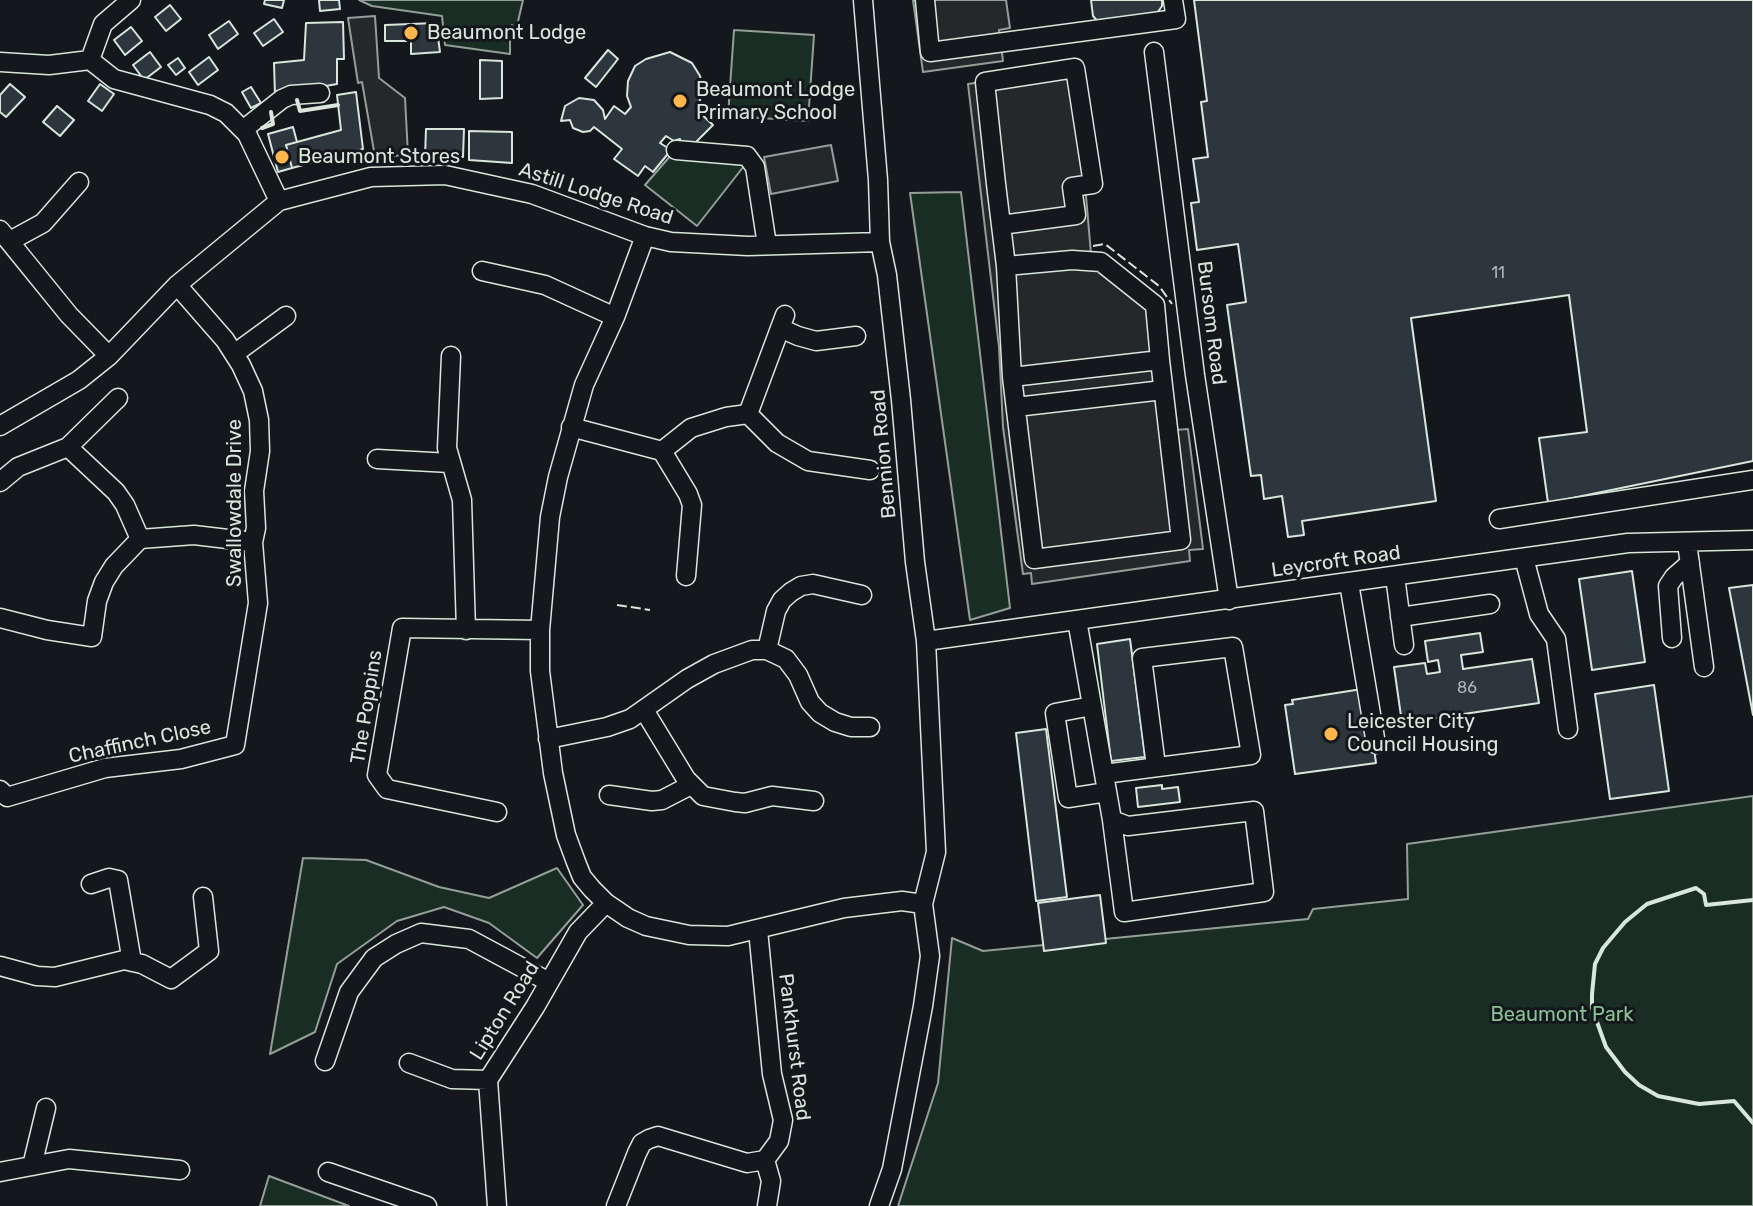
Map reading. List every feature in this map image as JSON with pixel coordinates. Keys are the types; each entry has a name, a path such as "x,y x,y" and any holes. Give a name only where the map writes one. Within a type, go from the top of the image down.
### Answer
{"street":[{"path":"90,60 103,24 131,0"},
{"name":"Bennion Road","path":"863,0 880,242 887,277 915,562 926,641 936,852 923,904"},
{"path":"925,0 930,52 1176,19 1173,0"},
{"name":"Bursom Road","path":"1154,52 1195,375 1229,600"},
{"path":"0,62 49,65 90,60 114,79 210,105 226,113 244,129 279,201"},
{"path":"1001,225 1076,215 1072,187 1093,184 1075,68 985,82 1001,225 1006,266 1012,377 1034,559 1181,540 1155,305 1101,262 1072,260 1006,266"},
{"path":"244,129 282,99 291,95 320,93"},
{"path":"676,150 747,156 755,167 767,245"},
{"name":"Astill Lodge Road","path":"0,426 79,380 109,356 177,285 279,201 371,177 445,175 532,194 645,236 671,242 767,245 880,242"},
{"path":"79,182 43,223 5,236 69,315 109,356"},
{"path":"645,236 615,317 584,385 550,517 540,630 540,671 555,784 571,848 582,877 606,903 637,922 678,933 728,936 844,908 902,901 923,904 930,956 892,1169 879,1206"},
{"path":"482,271 545,285 615,317"},
{"name":"Swallowdale Drive","path":"177,285 234,354 253,391 259,420 260,451 254,491 256,528 253,542 258,603 235,745"},
{"path":"234,354 286,316"},
{"path":"748,414 783,321 798,336 816,341 856,336"},
{"path":"451,356 447,448 462,500 466,630"},
{"path":"1012,377 1195,375"},
{"path":"1016,407 1162,376"},
{"path":"0,482 18,467 68,447 118,398"},
{"path":"662,451 691,428 717,419 748,414"},
{"path":"748,414 777,443 808,461 870,470"},
{"path":"571,427 662,451 692,505 686,576"},
{"path":"68,447 116,492 140,539"},
{"path":"377,459 450,463"},
{"path":"1499,519 1753,480"},
{"path":"0,618 92,637 97,601 104,582 114,566 140,539 194,535 253,542"},
{"name":"Leycroft Road","path":"926,641 1628,543 1753,540"},
{"path":"1687,543 1704,667"},
{"path":"1524,558 1539,614 1556,639 1568,729"},
{"path":"1672,638 1668,586 1690,563"},
{"path":"1395,576 1404,645"},
{"path":"1349,583 1376,744"},
{"path":"767,650 776,611 782,600 801,586 813,584 862,595"},
{"path":"1400,617 1490,604"},
{"path":"1077,620 1112,820 1124,912 1264,892 1254,811 1128,826 1112,820"},
{"name":"The Poppins","path":"497,812 387,789 377,775 402,628 540,630"},
{"path":"1092,706 1055,713 1068,798 1156,766 1251,755 1233,647 1142,658 1156,766"},
{"path":"548,739 630,719 714,664 737,654 767,650 786,659 798,675 810,702 820,713 851,727 870,727"},
{"path":"644,710 691,785 703,796 745,803 772,796 814,801"},
{"name":"Chaffinch Close","path":"4,794 105,768 181,759 235,745"},
{"path":"609,795 662,800 691,785"},
{"path":"91,884 109,878 118,880 132,962"},
{"path":"0,966 37,976 55,977 124,960 171,979 209,951 203,897"},
{"name":"Lipton Road","path":"497,1206 488,1080 578,932 606,903"},
{"name":"Pankhurst Road","path":"758,930 772,1074 783,1120 779,1141 765,1160"},
{"path":"325,1061 349,992 374,958 421,933 469,939 549,982"},
{"path":"409,1063 452,1079 488,1080"},
{"path":"32,1166 46,1108"},
{"path":"616,1206 642,1143 658,1136 747,1163 765,1160 771,1181 767,1206"},
{"path":"0,1172 69,1159 180,1170"},
{"path":"328,1172 427,1206"}],"green space":[{"path":"359,0 523,0 516,30 512,25 510,28 510,54 445,45 442,16 372,6"},
{"path":"734,30 814,35 808,121 728,116"},
{"path":"672,154 729,159 744,166 697,226 645,185"},
{"path":"961,192 1010,608 970,620 910,193"},
{"name":"Beaumont Park","path":"1753,796 1753,1206 898,1206 938,1083 952,938 983,951 1308,919 1313,909 1408,899 1407,844"},
{"path":"303,858 366,860 439,887 489,898 557,868 583,905 537,958 489,923 444,907 397,921 337,964 315,1032 270,1054"},
{"path":"269,1176 349,1206 260,1206"}],"shaded area":[{"path":"913,0 1006,0 1010,28 999,30 1003,61 923,72"},
{"path":"375,16 379,78 405,98 408,155 375,157 362,82 358,83 348,18"},
{"path":"1075,68 1091,254 1153,296 1176,430 1188,429 1203,549 1189,550 1190,561 1032,584 1031,573 1023,574 1003,427 999,347 968,84"},
{"path":"831,145 838,181 771,194 764,157"}],"building":[{"path":"265,0 284,0 282,8 264,4"},
{"path":"319,0 339,0 340,9 320,11"},
{"path":"1091,0 1162,0 1162,6 1155,16 1100,24 1093,16"},
{"path":"1194,0 1753,0 1753,461 1548,503 1539,438 1587,432 1569,295 1411,318 1436,501 1302,521 1304,535 1288,537 1282,496 1264,499 1261,475 1251,476 1227,305 1246,302 1238,244 1197,250 1191,203 1199,202 1193,159 1208,157 1201,102 1207,101"},
{"path":"170,5 181,19 166,31 155,17"},
{"path":"274,19 283,32 263,46 254,33"},
{"path":"229,21 238,34 218,49 209,35"},
{"path":"343,22 344,59 337,59 337,84 275,95 274,63 304,60 306,23"},
{"name":"Beaumont Lodge","path":"436,23 440,52 411,54 411,41 385,41 385,25"},
{"path":"131,27 142,41 125,55 114,40"},
{"path":"608,50 618,59 596,87 585,78"},
{"path":"150,52 161,67 144,80 133,65"},
{"path":"670,52 692,63 700,76 703,89 697,110 713,125 695,143 683,148 680,139 674,141 666,136 660,143 671,150 653,172 645,166 638,176 614,159 622,149 594,127 583,132 573,128 570,120 561,121 565,106 579,98 594,100 603,110 605,119 614,106 625,114 631,107 627,96 628,81 635,66 646,59"},
{"path":"209,57 218,70 198,85 189,72"},
{"path":"178,58 185,68 176,75 168,65"},
{"path":"480,60 502,61 502,98 480,99"},
{"path":"10,84 25,97 6,117 0,112 0,95"},
{"path":"100,84 114,94 102,111 88,101"},
{"path":"251,87 261,103 251,108 242,92"},
{"path":"356,92 363,149 292,168 286,145 341,130 337,95"},
{"path":"57,106 74,120 60,136 43,122"},
{"name":"Beaumont Stores","path":"293,127 297,142 286,145 292,168 278,172 268,134"},
{"path":"426,129 464,129 463,157 425,157"},
{"path":"469,131 512,132 512,163 469,160"},
{"path":"1632,571 1645,662 1592,670 1579,579"},
{"path":"1753,585 1753,715 1729,588"},
{"path":"1480,633 1483,652 1461,655 1463,669 1532,659 1539,703 1402,723 1394,667 1425,663 1427,674 1440,672 1438,660 1428,662 1425,641"},
{"path":"1130,639 1145,757 1111,761 1097,644"},
{"path":"1654,685 1669,791 1610,799 1595,694"},
{"name":"Leicester City Council Housing","path":"1362,689 1367,698 1376,763 1295,774 1285,705 1293,704 1292,700"},
{"path":"1046,729 1067,897 1036,901 1016,733"},
{"path":"1162,785 1162,789 1178,787 1180,802 1138,807 1136,788"},
{"path":"1100,895 1106,943 1044,951 1038,903"}],"fence":[{"path":"1093,246 1105,244 1159,286 1172,304"},
{"path":"617,605 650,610"}],"wall":[{"path":"297,100 300,111 338,105"},
{"path":"262,128 273,124 271,112"},
{"path":"1753,900 1706,905 1704,894 1696,888 1647,904 1625,922 1603,948 1595,964 1592,994 1592,1008 1606,1047 1639,1085 1658,1096 1699,1104 1734,1101 1753,1123"}],"place":[{"name":"Beaumont Lodge","path":"411,33"},
{"name":"Beaumont Lodge Primary School","path":"680,101"},
{"name":"Beaumont Stores","path":"282,157"},
{"name":"Leicester City Council Housing","path":"1331,734"}]}
